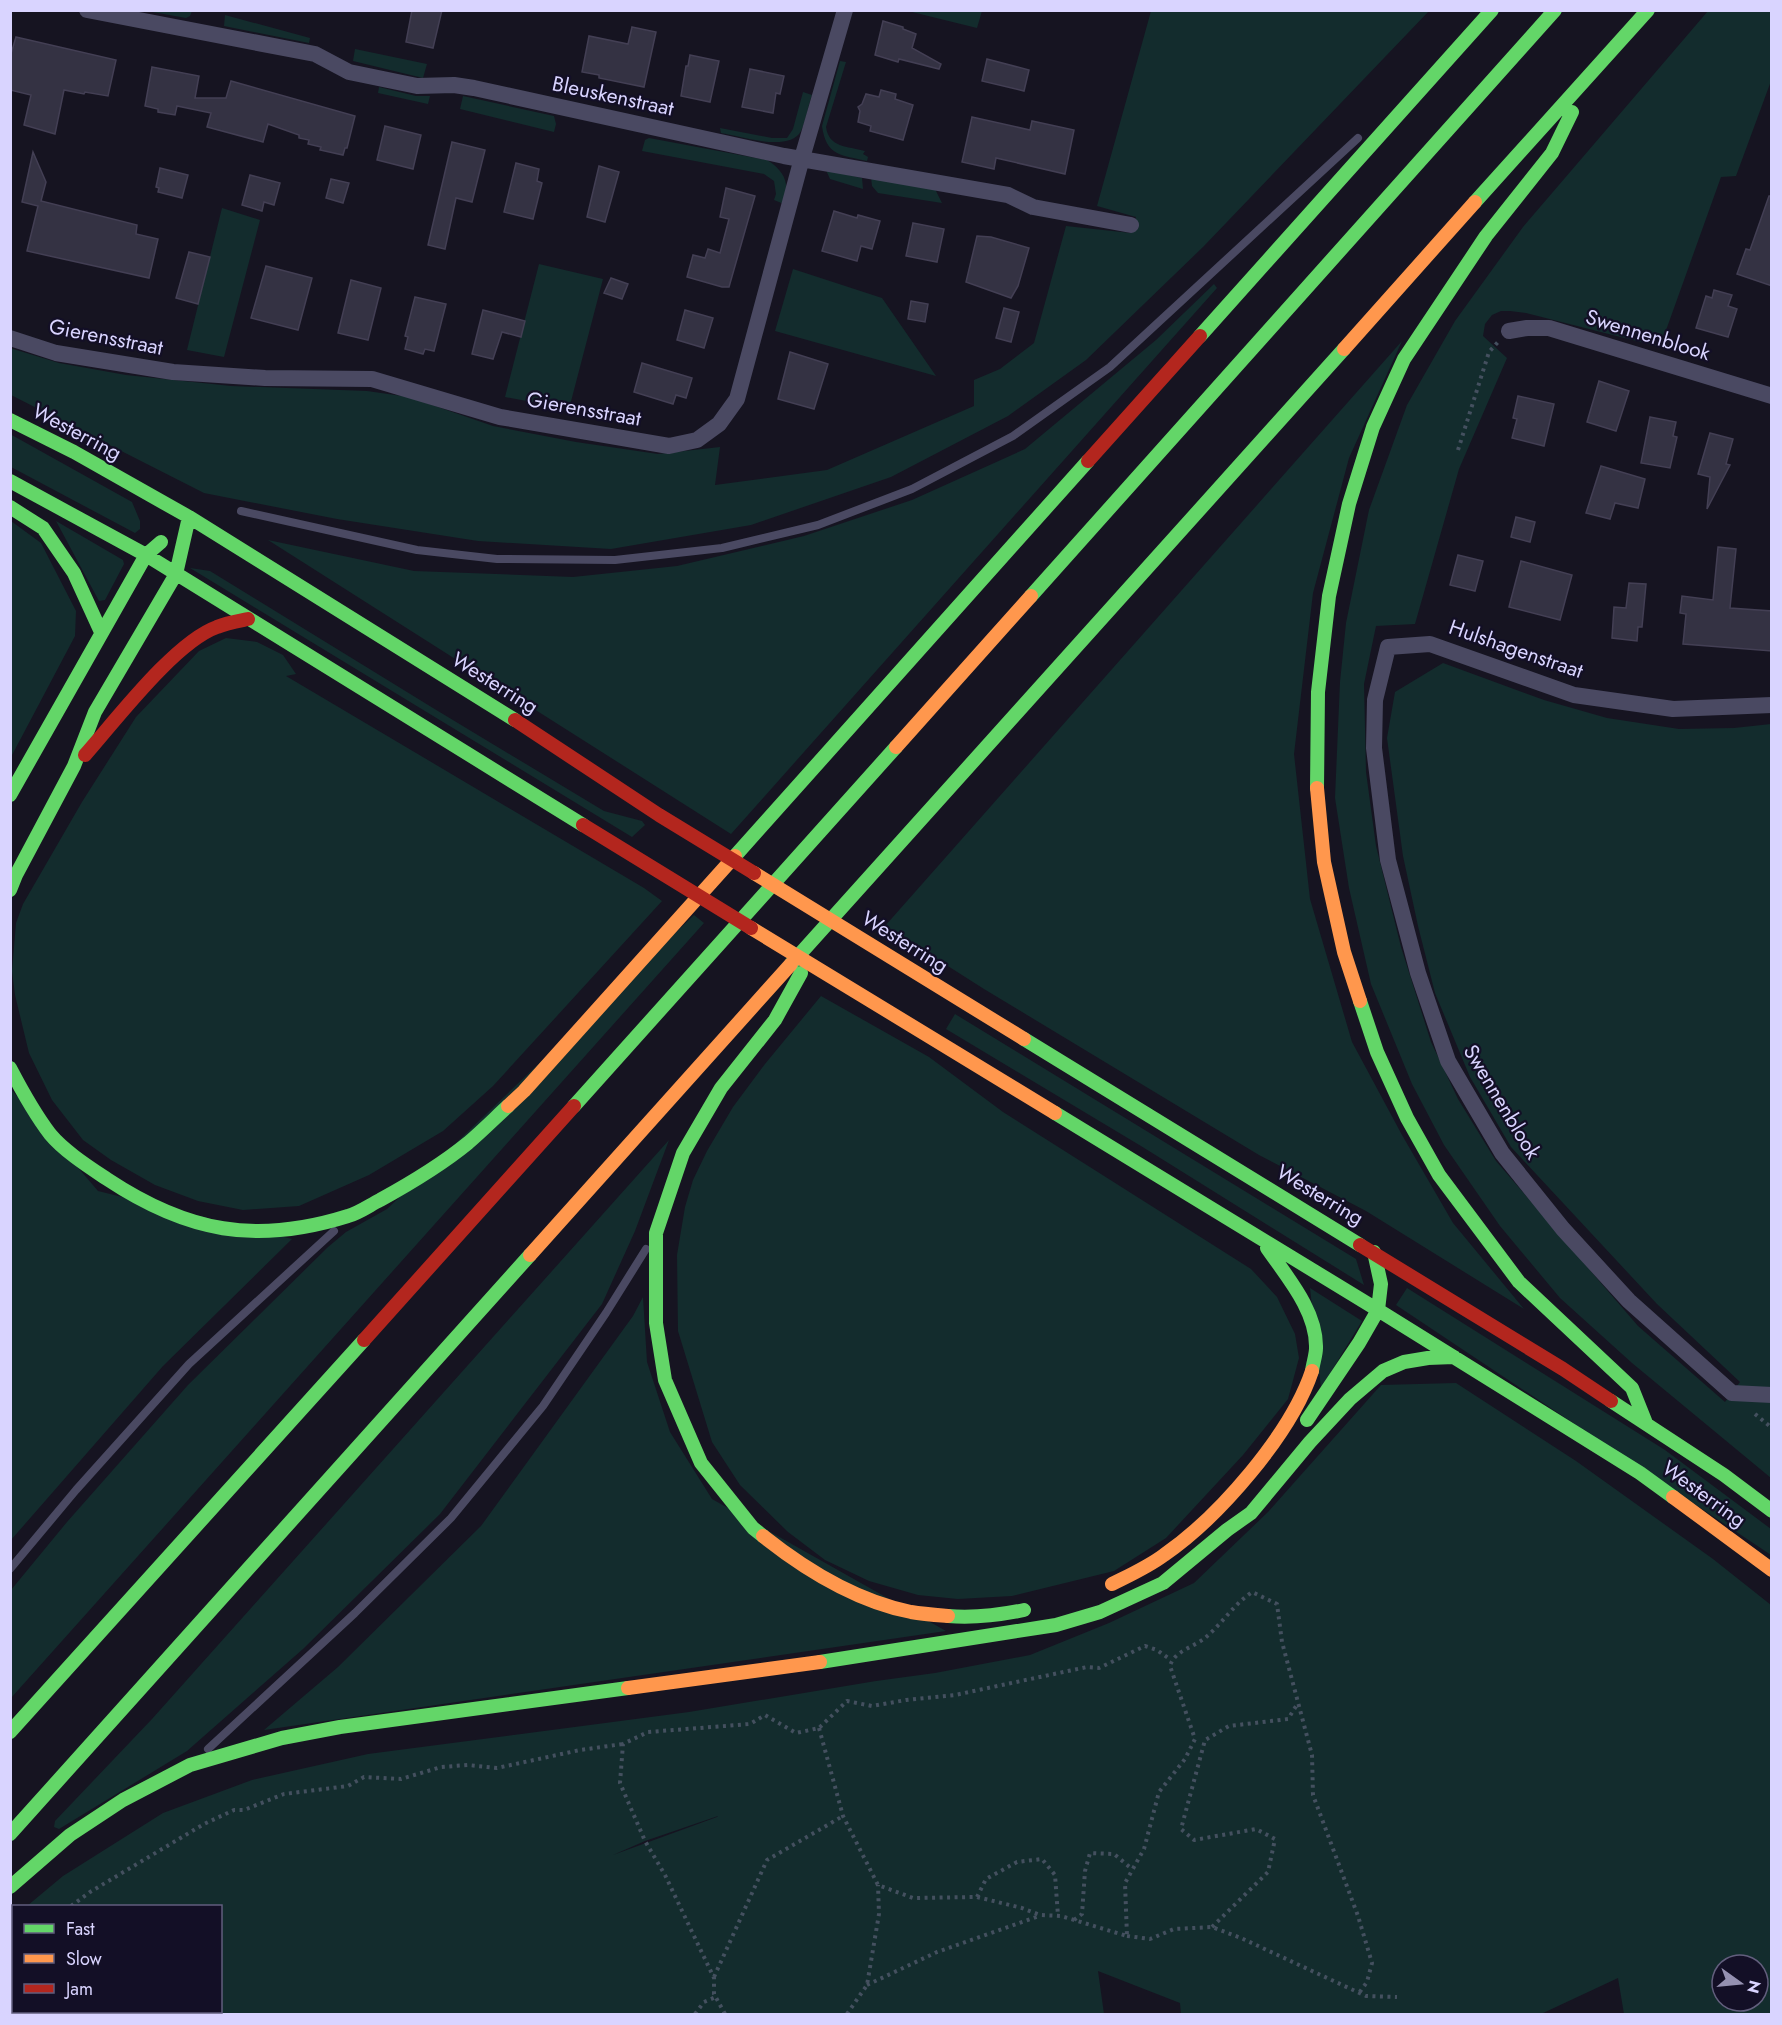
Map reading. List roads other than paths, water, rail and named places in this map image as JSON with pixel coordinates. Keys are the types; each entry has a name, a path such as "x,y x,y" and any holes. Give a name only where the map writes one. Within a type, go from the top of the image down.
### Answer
{"highway":[{"path":"10,1068 29,1104 52,1136 89,1167 128,1193 199,1225 279,1232 350,1216 413,1182 468,1143 524,1090 1492,10"},
{"path":"10,1732 693,974 1555,10"},
{"path":"10,1834 1648,10"},
{"path":"1590,76 1552,153 1486,236 1404,359 1373,427 1348,504 1329,596 1318,692 1316,780 1324,862 1344,952 1377,1052 1407,1118 1439,1175 1519,1282 1632,1388 1646,1423"},
{"name":"Westerring","path":"10,420 74,452 189,517 494,706 659,815 1374,1252 1646,1423 1724,1475 1772,1511"},
{"name":"Westerring","path":"10,481 146,555 626,852 1378,1310 1640,1473 1772,1570"},
{"path":"10,507 43,528 74,573 100,632"},
{"path":"10,795 100,632 146,555 189,517"},
{"path":"10,890 74,766 95,712 176,574 189,517"},
{"path":"74,766 184,647 215,627 248,619"},
{"path":"830,922 775,1020 721,1088 683,1153 656,1233 656,1323 665,1380 701,1463 725,1496 753,1528 784,1553 827,1580 853,1594 911,1612 960,1617 1005,1614 1039,1607"},
{"path":"1099,1590 1143,1570 1181,1543 1196,1529 1218,1508 1280,1434 1300,1400 1314,1369 1316,1347 1306,1307 1261,1240"},
{"path":"1227,1530 1297,1436 1359,1343 1378,1310 1381,1284 1374,1252"},
{"path":"10,1887 70,1835 123,1800 190,1765 282,1738 340,1727 867,1656 1056,1625 1100,1612 1163,1583 1251,1513 1350,1399 1383,1371 1404,1362 1454,1357"}],"street":[{"name":"Bleuskenstraat","path":"87,10 315,54 349,72 417,86 454,85 474,88 784,156 1008,195 1033,207 1131,225"},
{"name":"Gierensstraat","path":"10,338 56,353 172,372 264,378 372,379 500,417 543,426 669,446 697,440 719,424 737,399 802,158 845,10"},
{"name":"Swennenblook","path":"1509,331 1549,328 1772,396"},
{"name":"Hulshagenstraat","path":"1388,647 1430,644 1574,695 1673,709 1772,705"},
{"name":"Swennenblook","path":"1388,647 1375,700 1374,748 1388,860 1418,973 1448,1061 1502,1153 1563,1228 1629,1301 1732,1393 1772,1395"}],"lane":[{"path":"1396,103 1464,40"},
{"path":"241,511 417,550 497,559 615,560 722,548 818,525 912,489 1013,436 1110,367 1362,134"},
{"path":"10,1569 76,1490 189,1364 350,1216"},
{"path":"190,1765 355,1613 451,1518 543,1406 606,1313 656,1233"}]}
